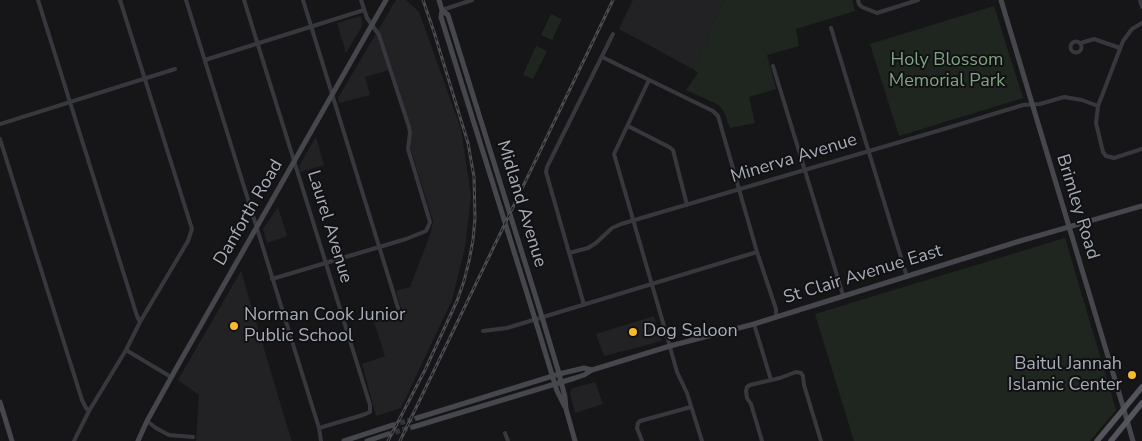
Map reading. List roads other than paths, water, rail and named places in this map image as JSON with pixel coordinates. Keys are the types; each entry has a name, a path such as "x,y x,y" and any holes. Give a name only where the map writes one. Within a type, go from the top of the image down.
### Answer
{"main road":[{"name":"Danforth Road","path":"138,441 171,377 386,0"},
{"name":"Midland Avenue","path":"439,0 442,10 441,17 553,376 556,391 566,409"},
{"name":"Brimley Road","path":"1001,0 1133,441"},
{"name":"Midland Avenue","path":"442,10 448,15 542,317 559,374 575,441"},
{"name":"St Clair Avenue East","path":"413,427 584,375 592,370 670,346 754,324 843,295 1142,206"},
{"name":"St Clair Avenue East","path":"417,418 559,374 584,368 592,370"},
{"path":"1098,441 1142,387"},
{"path":"0,402 12,441"},
{"path":"1111,441 1142,403"},
{"path":"344,441 393,425"},
{"path":"367,441 388,434"}],"street":[{"path":"38,0 140,322"},
{"path":"74,441 140,322 188,241 192,229 120,0"},
{"path":"186,0 319,428 321,441"},
{"name":"Laurel Avenue","path":"244,0 370,405 370,410 363,415 319,428"},
{"path":"303,0 399,311"},
{"path":"272,279 421,233 426,230 430,222 408,149 409,127 379,35 367,18 361,0"},
{"path":"442,10 472,0"},
{"path":"858,0 862,7 877,13 918,0"},
{"path":"1140,0 1142,7"},
{"path":"205,60 364,10"},
{"path":"1142,22 1132,29 1120,48 1098,106 1096,123 1103,152 1106,156 1114,158 1142,149"},
{"path":"831,28 907,276"},
{"path":"584,305 546,172 613,34"},
{"path":"1081,42 1094,39 1120,48"},
{"path":"602,57 713,111 718,116 776,309 776,317"},
{"path":"773,66 843,295"},
{"path":"0,124 175,69"},
{"path":"649,80 614,154 677,372 687,393 702,441"},
{"name":"Minerva Avenue","path":"569,253 588,248 612,228 633,221 1023,105 1040,104 1057,98 1070,98 1098,106"},
{"path":"628,126 673,150 687,205"},
{"path":"0,139 82,400 90,411"},
{"path":"483,331 508,328 758,252"},
{"path":"754,324 771,380"},
{"path":"126,350 171,377"},
{"path":"762,441 746,391 747,387 796,372 802,374 821,441"},
{"path":"642,441 636,428 640,421 691,407"},
{"path":"147,421 169,435 193,437"},
{"path":"505,433 508,441"}],"tunnel":[{"path":"393,425 417,418"},
{"path":"388,434 413,427"}],"railway":[{"path":"388,441 425,370 457,301 469,261 475,218 474,177 468,143 423,0"},
{"path":"400,441 613,0"}],"place":[{"name":"Norman Cook Junior Public School","path":"234,326"},
{"name":"Dog Saloon","path":"633,332"},
{"name":"Baitul Jannah Islamic Center","path":"1132,375"}],"park label":[{"name":"Holy Blossom Memorial Park","path":"947,71"}]}
